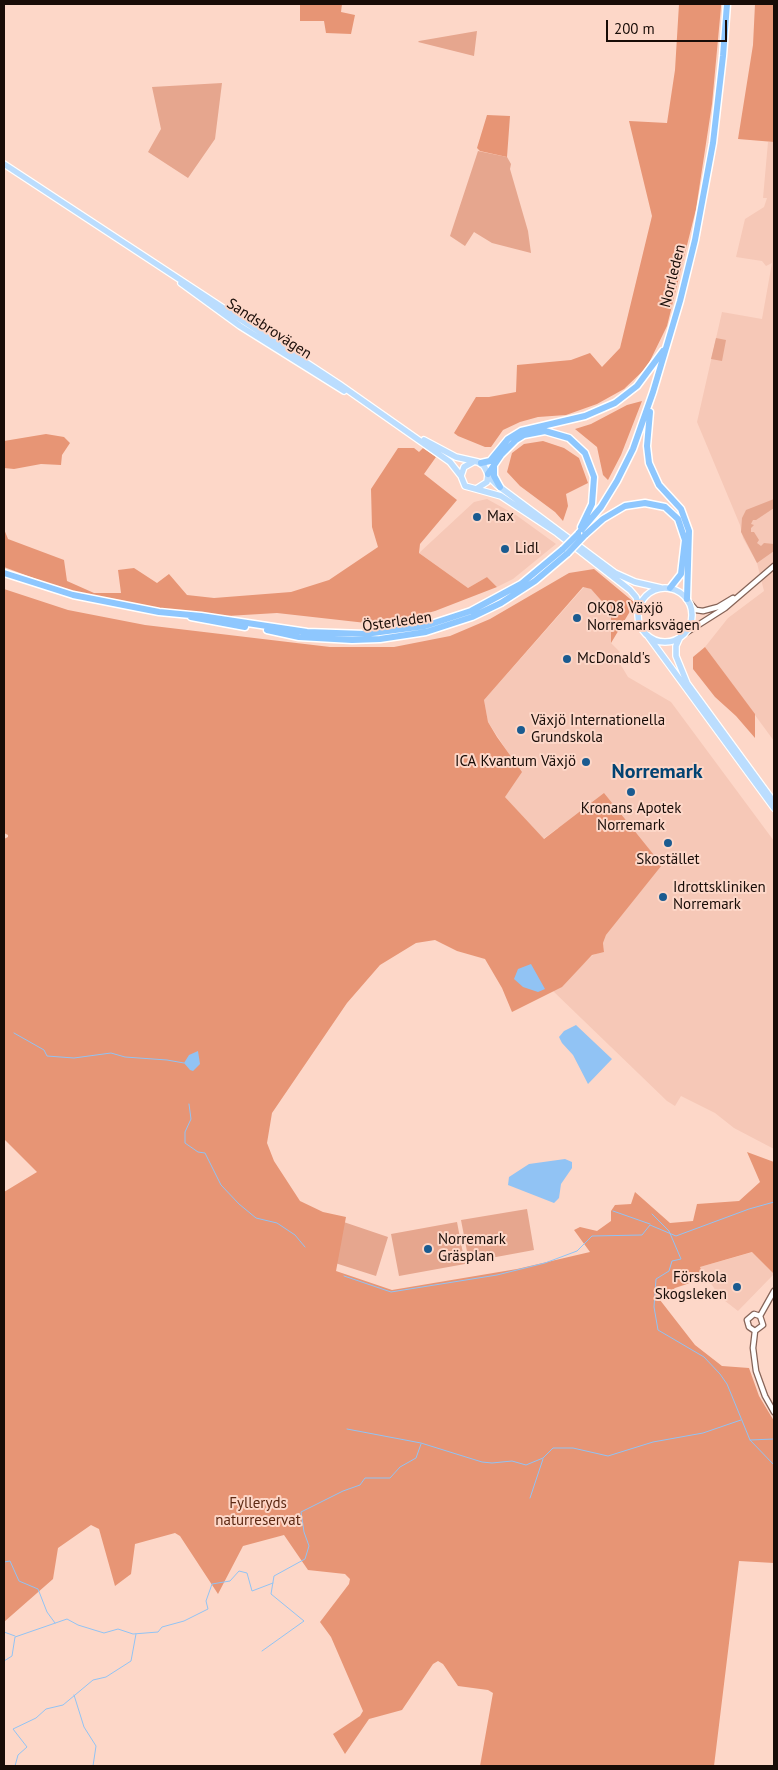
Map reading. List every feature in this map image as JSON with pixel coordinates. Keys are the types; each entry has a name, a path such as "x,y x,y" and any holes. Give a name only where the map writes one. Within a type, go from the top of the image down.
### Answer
{"highway":[{"name":"Norrleden","path":"581,535 601,507 629,457 653,392 670,334 688,268 704,196 719,96 727,4"},
{"name":"Norrleden","path":"581,535 620,483 650,412 686,294 708,197 722,108 731,4"},
{"path":"481,463 490,461 508,439 521,431 585,416 615,403 637,386 647,375 670,334"},
{"path":"650,412 647,446 649,463 659,485 681,509 689,531 688,601"},
{"path":"488,475 495,462 516,440 531,433 553,432 578,444 592,466 594,482 592,504 581,535"},
{"path":"495,462 494,476 500,487"},
{"path":"581,535 625,506 645,503 665,507 678,519 685,540 681,574 670,588"},
{"name":"Österleden","path":"4,573 73,595 185,615 200,620 315,638 366,640 401,637 441,628 488,609 535,581 581,535"}],"main road":[{"name":"Sandsbrovägen","path":"4,164 172,275 190,291 240,326 406,430 450,462 461,476"},
{"name":"Sandsbrovägen","path":"406,430 456,456 473,462"},
{"path":"774,802 688,683 676,656 676,646 692,617 688,601 680,592 670,588 661,588 635,582 615,572 500,487 488,475 481,463 473,462 464,467 461,476 465,486 501,496 557,533 630,590 636,597 639,606 638,621 774,808"},
{"path":"476,490 485,485 488,475"},
{"path":"639,606 650,592 661,588"},
{"path":"648,636 667,642 682,636"}],"street":[{"path":"682,636 725,608 774,566"},
{"path":"688,601 696,610 708,610 729,601 751,586"},
{"path":"760,1316 774,1292"},
{"path":"754,1314 760,1316 764,1325 755,1331 749,1327 747,1320 754,1314"},
{"path":"755,1331 753,1348 756,1371 765,1396 774,1412"}],"shaded area":[{"path":"477,31 474,56 418,42 419,41"},
{"path":"222,83 215,139 188,178 148,152 161,129 152,87"},
{"path":"768,142 774,142 774,741 705,647 728,618 764,591 757,563 743,538 740,525 697,422 722,312 762,319 772,263 766,266 762,261 736,257 745,219 764,207 767,198 763,198"},
{"path":"478,151 507,157 511,164 510,169 528,231 531,253 492,243 474,232 465,246 450,236"},
{"path":"716,338 726,340 722,361 711,359"},
{"path":"487,499 516,515 556,544 513,579 497,587 487,577 468,588 419,553 474,502"},
{"path":"774,499 774,508 753,520 751,524 754,525 751,528 751,532 754,532 759,540 757,543 761,546 764,543 774,544 774,551 757,563 741,532 742,518 746,510"},
{"path":"584,587 591,589 606,606 611,605 611,643 620,652 616,657 628,677 671,702 774,841 774,1149 734,1128 715,1113 681,1096 675,1106 667,1101 553,991 593,955 604,951 603,943 606,935 662,865 633,831 558,828 543,839 505,797 509,754 488,722 484,700"},
{"path":"527,1209 534,1250 469,1262 461,1220"},
{"path":"326,1216 388,1237 376,1276 313,1256"},
{"name":"Norremark Gräsplan","path":"457,1222 465,1264 399,1276 391,1234"},
{"name":"Förskola Skogsleken","path":"753,1252 774,1274 738,1311 720,1297 700,1267"}],"green space":[{"path":"300,4 342,4 341,12 355,15 351,34 326,33 324,21 300,21"},
{"path":"679,4 721,4 721,7 712,104 696,209 667,326 647,367 624,389 597,404 566,415 538,417 520,422 503,430 491,447 485,447 458,436 454,433 476,397 489,397 516,392 517,365 571,360 590,353 602,367 620,348 652,216 629,121 667,123 675,70"},
{"path":"755,4 774,4 774,142 738,139 753,45"},
{"path":"487,115 510,116 507,157 480,151 477,148"},
{"path":"642,401 621,455 608,480 603,475 597,447 575,429 591,424 627,405"},
{"path":"46,434 64,437 70,443 62,455 61,465 41,464 14,469 4,468 4,441"},
{"path":"543,441 564,448 579,458 588,483 566,494 568,506 563,521 555,512 520,486 507,472 512,453 524,444"},
{"path":"398,448 414,448 419,452 423,448 436,457 424,474 457,500 420,544 419,553 468,588 487,577 497,587 435,611 384,625 277,613 227,616 138,606 68,591 4,567 4,529 8,539 64,560 67,581 94,593 121,593 118,570 134,568 157,583 169,574 187,595 214,598 291,592 329,580 378,547 372,527 371,489"},
{"name":"Fylleryds naturreservat","path":"594,569 635,603 611,643 611,606 606,606 591,589 583,587 484,700 488,722 522,772 505,797 544,839 604,793 662,865 606,935 603,943 604,952 592,955 562,987 512,1012 502,988 485,959 457,951 435,940 416,943 380,965 347,1003 272,1113 267,1143 274,1161 300,1201 323,1212 346,1217 336,1271 392,1290 517,1269 590,1252 574,1230 580,1227 597,1231 611,1221 611,1211 615,1205 631,1204 635,1192 670,1223 693,1221 697,1204 739,1201 760,1182 747,1152 774,1162 774,1274 752,1252 700,1267 705,1278 675,1288 660,1300 695,1345 722,1366 749,1368 759,1396 774,1421 774,1563 739,1561 714,1766 480,1766 493,1693 488,1690 458,1686 443,1664 438,1661 433,1664 402,1710 369,1719 345,1754 333,1734 360,1716 363,1711 331,1637 320,1622 349,1584 350,1579 345,1574 308,1570 284,1535 243,1546 218,1594 180,1536 175,1533 135,1544 131,1574 115,1586 99,1529 91,1525 58,1548 53,1579 4,1622 4,1192 37,1172 4,1139 4,839 8,835 4,833 4,589 68,610 145,625 330,647 394,647 450,636 490,619 569,573"},
{"path":"705,647 755,714 755,738 736,716 715,697 693,669 693,657"}],"water":[{"path":"531,964 545,989 538,992 523,987 514,979 518,969"},
{"path":"576,1025 612,1059 588,1084 573,1055 559,1037 564,1031"},
{"path":"198,1051 200,1064 193,1071 190,1070 184,1063 189,1055"},
{"path":"565,1159 572,1162 572,1168 561,1184 559,1198 554,1203 508,1185 509,1177 529,1164"}],"waterway":[{"path":"14,1033 44,1050 47,1056 74,1058 111,1053 125,1057 184,1063"},
{"path":"189,1104 191,1119 185,1132 185,1143 198,1152 205,1153 221,1185 239,1204 256,1218 277,1223 295,1235 305,1247"},
{"path":"344,1276 391,1292 497,1275 545,1263 577,1251 592,1236 642,1235 650,1225 676,1236 749,1209 774,1202"},
{"path":"613,1211 650,1224"},
{"path":"652,1214 669,1231 681,1259 672,1261 669,1271 656,1279 654,1307 658,1330 704,1357 720,1374 727,1384 750,1440 774,1465"},
{"path":"347,1429 421,1443 482,1462 512,1461 526,1465 543,1458 553,1448 573,1448 608,1456 653,1442 703,1433 741,1420"},
{"path":"750,1440 774,1439"},
{"path":"262,1651 304,1621 271,1594 274,1576 305,1559 309,1546 304,1532 301,1512 343,1491 360,1485 365,1478 390,1478 400,1467 416,1458 421,1444"},
{"path":"530,1498 543,1459"},
{"path":"4,1562 10,1561 19,1581 38,1589 47,1612 55,1623"},
{"path":"4,1661 12,1656 15,1637 67,1619 78,1625 104,1633 118,1629 133,1634 158,1632 162,1627 184,1621 208,1609 206,1601 212,1584 230,1581 239,1571 247,1573 252,1591 273,1583"},
{"path":"4,1632 15,1636"},
{"path":"15,1766 18,1755 27,1747 13,1729 36,1718 46,1709 63,1705 93,1680 106,1677 131,1661 136,1634"},
{"path":"74,1695 84,1727 96,1746 93,1766"}],"place":[{"name":"Max","path":"477,517"},
{"name":"Lidl","path":"505,549"},
{"name":"OKQ8 Växjö Norremarksvägen","path":"577,618"},
{"name":"McDonald's","path":"567,659"},
{"name":"Växjö Internationella Grundskola","path":"521,730"},
{"name":"ICA Kvantum Växjö","path":"586,762"},
{"name":"Kronans Apotek Norremark","path":"631,792"},
{"name":"Skostället","path":"668,843"},
{"name":"Idrottskliniken Norremark","path":"663,897"},
{"name":"Norremark Gräsplan","path":"428,1249"},
{"name":"Förskola Skogsleken","path":"737,1287"}],"district":[{"name":"Norremark","path":"657,772"}]}
